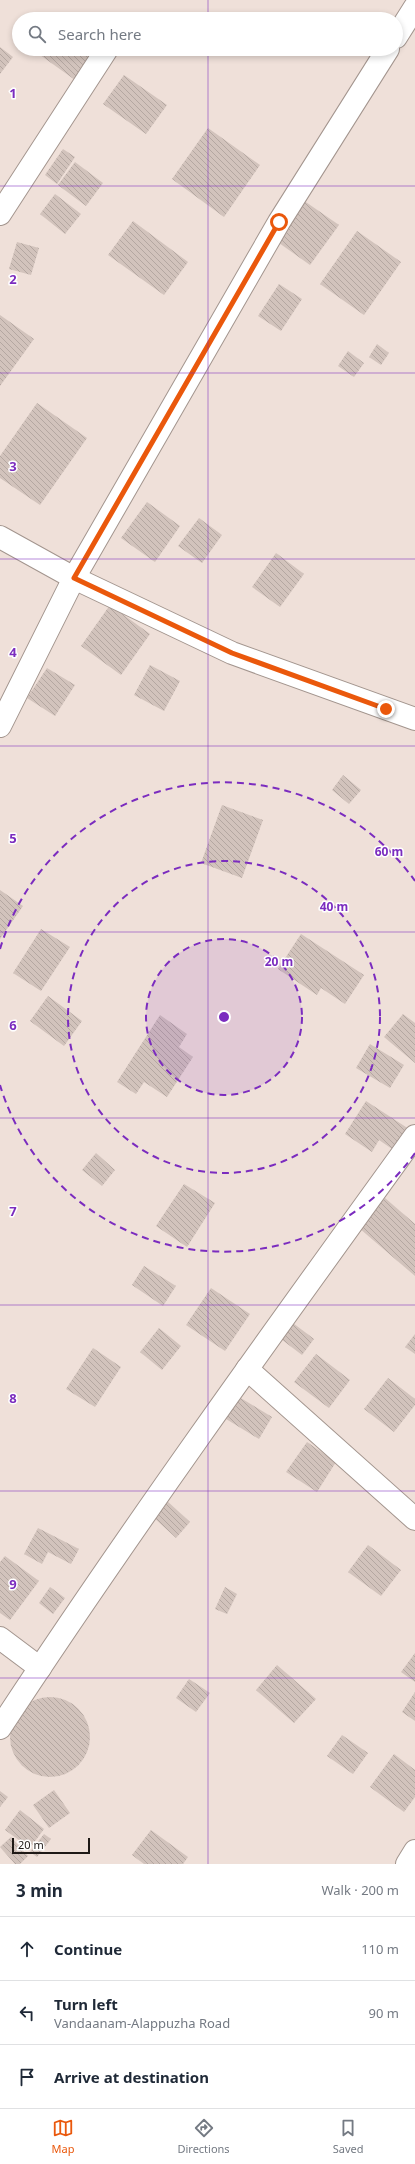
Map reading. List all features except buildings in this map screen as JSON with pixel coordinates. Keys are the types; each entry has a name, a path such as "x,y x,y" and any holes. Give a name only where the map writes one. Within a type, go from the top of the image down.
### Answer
{"street":[{"path":"403,26 415,7"},
{"path":"0,214 102,56"},
{"path":"0,726 74,578 279,222 384,56"},
{"path":"0,537 74,578 232,653 415,719"},
{"path":"0,1728 247,1369 415,1136"},
{"path":"247,1369 415,1518"},
{"path":"0,1638 40,1668"},
{"path":"407,1864 415,1851"}],"route":[{"path":"279,222 74,578 232,653 386,709"}]}
